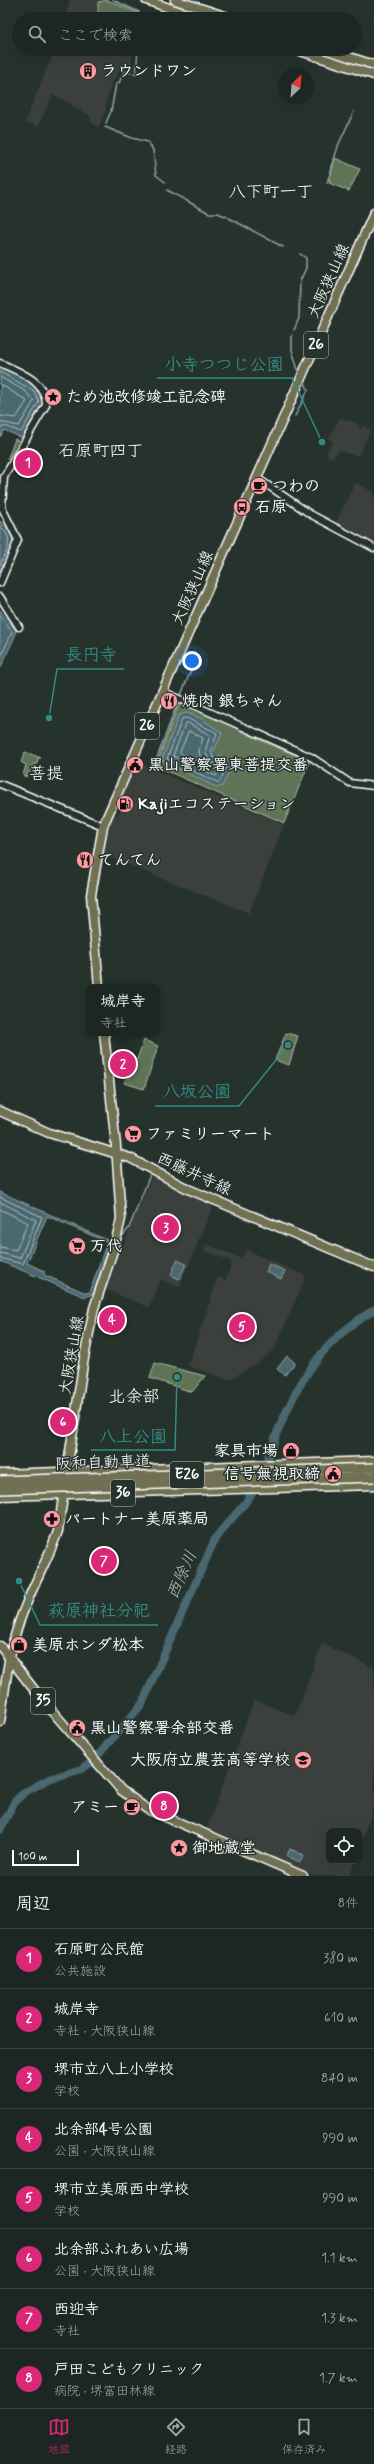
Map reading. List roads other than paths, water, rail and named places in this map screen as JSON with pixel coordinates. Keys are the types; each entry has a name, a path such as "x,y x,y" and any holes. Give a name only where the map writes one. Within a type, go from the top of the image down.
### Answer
{"highway":[{"name":"阪和自動車道","path":"0,1481 374,1468"},
{"name":"阪和自動車道","path":"0,1489 374,1477"}],"main road":[{"path":"146,0 181,12"},
{"path":"175,0 212,12"},
{"path":"316,56 374,75"},
{"path":"346,56 374,65"},
{"name":"大阪狭山線","path":"99,984 92,895 103,826 374,213"},
{"name":"大阪狭山線","path":"0,1722 10,1659 17,1628 53,1546 68,1472 84,1358 94,1308 114,1248 121,1219 117,1154 104,1036"},
{"name":"西藤井寺線","path":"0,1112 49,1133 117,1154 188,1189 374,1267"},
{"name":"36","path":"0,1474 374,1461"},
{"name":"36","path":"0,1496 374,1485"},
{"name":"35","path":"0,1646 39,1696 101,1768 127,1795 147,1809 303,1876"}],"street":[{"path":"0,363 22,373 39,385 46,394 46,405 4,477 2,508 18,540 0,583"},
{"path":"257,478 310,514 374,548"},
{"path":"0,597 19,627"},
{"path":"162,691 311,757 350,783 374,786"},
{"path":"0,784 103,826"}],"water":[{"path":"0,368 13,373 34,385 43,397 42,406 22,438 4,430 0,437"},
{"path":"0,521 11,534 13,546 0,574"},
{"path":"0,610 16,630 15,636 0,669"},
{"path":"187,713 202,719 222,733 214,751 229,761 232,766 222,786 218,788 162,760 179,715"},
{"path":"0,1192 111,1242 93,1294 85,1297 0,1261","holes":["47,1216 107,1242 90,1292 86,1293 44,1275 44,1271 27,1263"]},
{"path":"177,1260 186,1264 179,1279 171,1275"},
{"path":"269,1264 285,1271 281,1279 266,1272"},
{"path":"287,1356 295,1363 285,1375 277,1369"},
{"path":"290,1849 304,1855 300,1862 287,1856"}],"waterway":[{"path":"113,0 139,12"},
{"path":"106,123 111,111 116,84 119,83 124,71 136,74 137,56"},
{"path":"327,183 338,146 354,111"},
{"path":"105,127 132,138 148,142 153,150 156,175 165,182"},
{"path":"167,190 209,213 218,213 227,217"},
{"path":"229,218 283,247"},
{"path":"294,330 299,318 300,281 306,268 306,258 300,254"},
{"path":"292,335 292,350 299,373"},
{"path":"295,416 308,390 304,380"},
{"path":"180,697 192,668"},
{"path":"154,766 177,704"},
{"path":"120,1239 129,1228 150,1175"},
{"name":"西除川","path":"263,1470 287,1411 305,1377 316,1361 327,1347 341,1334 374,1310"},
{"name":"西除川","path":"0,1830 15,1801 25,1792 49,1779 82,1769 94,1760 142,1704 215,1539 243,1506 257,1484"}],"place":[{"name":"ラウンドワン","path":"88,71"},
{"name":"ため池改修竣工記念碑","path":"53,397"},
{"name":"小寺つつじ公園","path":"322,442"},
{"name":"石原町公民館","path":"28,463"},
{"name":"つわの","path":"259,486"},
{"name":"石原","path":"242,507"},
{"name":"焼肉 銀ちゃん","path":"169,701"},
{"name":"長円寺","path":"49,718"},
{"name":"黒山警察署東菩提交番","path":"135,765"},
{"name":"Kajiエコステーション","path":"125,804"},
{"name":"てんてん","path":"85,860"},
{"name":"八坂公園","path":"288,1045"},
{"name":"城岸寺","path":"123,1064"},
{"name":"ファミリーマート","path":"133,1134"},
{"name":"堺市立八上小学校","path":"166,1228"},
{"name":"万代","path":"77,1246"},
{"name":"北余部4号公園","path":"112,1320"},
{"name":"堺市立美原西中学校","path":"242,1327"},
{"name":"八上公園","path":"177,1377"},
{"name":"北余部ふれあい広場","path":"63,1422"},
{"name":"家具市場","path":"291,1451"},
{"name":"信号無視取締","path":"333,1474"},
{"name":"パートナー美原薬局","path":"52,1519"},
{"name":"西迎寺","path":"104,1561"},
{"name":"萩原神社分祀","path":"19,1581"},
{"name":"美原ホンダ松本","path":"19,1645"},
{"name":"黒山警察署余部交番","path":"77,1728"},
{"name":"大阪府立農芸高等学校","path":"303,1760"},
{"name":"戸田こどもクリニック","path":"164,1806"},
{"name":"アミー","path":"132,1807"},
{"name":"御地蔵堂","path":"179,1848"}],"district":[{"name":"八下町一丁","path":"271,192"},
{"name":"石原町四丁","path":"101,451"},
{"name":"菩提","path":"46,774"},
{"name":"北余部","path":"134,1397"}]}
